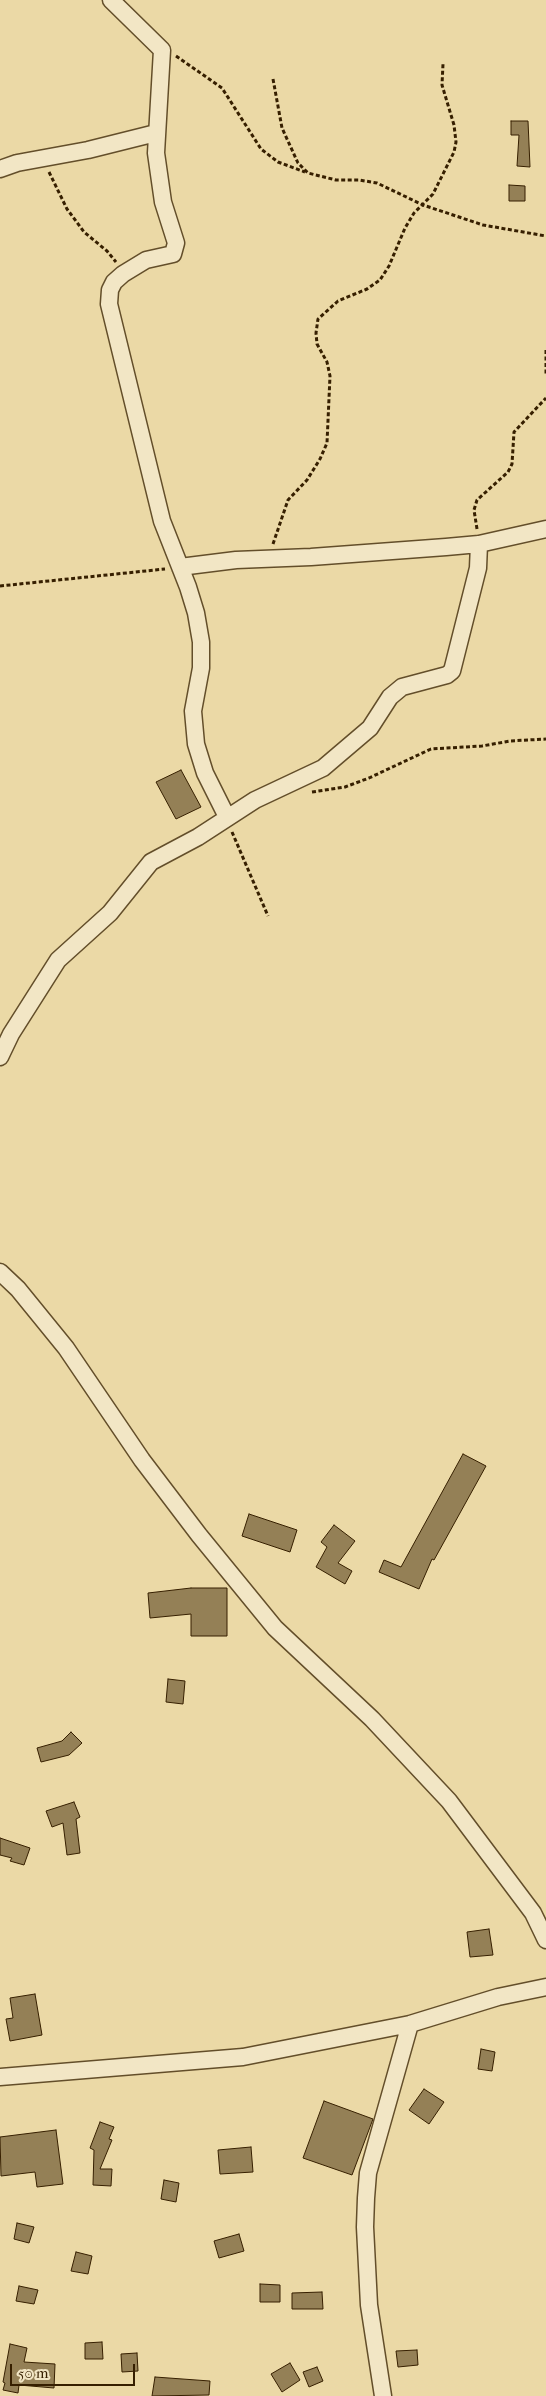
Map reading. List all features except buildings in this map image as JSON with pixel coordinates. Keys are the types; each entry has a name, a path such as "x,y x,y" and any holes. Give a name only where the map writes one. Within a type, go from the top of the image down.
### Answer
{"street":[{"path":"111,0 162,50 156,133 159,179 174,234 176,249 172,254 146,260 122,274 110,290 109,304 162,520 196,613 201,642 201,668 193,711 196,744 204,773 227,817"},
{"path":"0,169 17,163 88,150 156,133"},
{"path":"180,567 236,560 321,557 479,544 546,529"},
{"path":"0,1057 11,1034 58,960 110,913 151,862 198,837 261,797 304,779 323,768 370,728 390,697 402,687 447,675 452,671 478,568 479,544"},
{"path":"0,1272 18,1289 66,1348 142,1460 199,1535 275,1628 372,1719 450,1801 532,1914 546,1940"},
{"path":"0,2077 243,2057 410,2024 498,1997 546,1987"},
{"path":"383,2396 369,2305 365,2227 366,2198 370,2165 410,2024"}],"path":[{"path":"162,50 182,58 222,88 261,149 278,162 308,173 336,180 377,183 423,205 483,225 546,236"},
{"path":"274,540 288,500 307,480 320,460 327,443 330,376 327,362 317,344 318,319 338,301 380,280 390,266 404,228 414,212 432,194 448,165 456,142 454,125 442,86 443,64"},
{"path":"272,79 282,128 298,163 308,173"},
{"path":"46,157 52,180 67,210 84,232 107,251 122,274"},
{"path":"546,350 546,375"},
{"path":"479,544 474,510 477,500 508,472 512,464 514,432 546,398"},
{"path":"0,586 180,567"},
{"path":"303,792 345,788 431,749 546,739"},
{"path":"227,817 248,874 268,916"}]}
